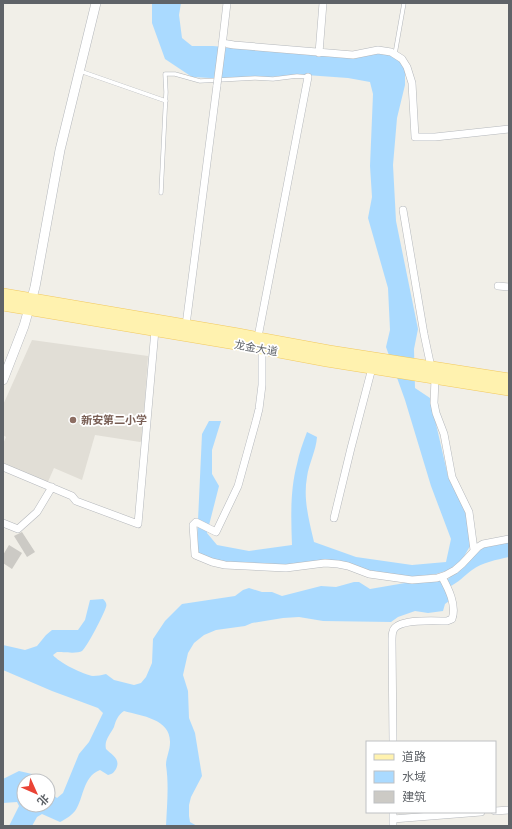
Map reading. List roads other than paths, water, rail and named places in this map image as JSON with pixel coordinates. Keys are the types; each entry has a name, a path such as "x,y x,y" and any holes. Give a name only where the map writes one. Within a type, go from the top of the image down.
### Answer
{"main road":[{"name":"龙金大道","path":"3,294 30,304 155,330 391,372 426,370 435,379 509,390"},
{"name":"龙金大道","path":"3,305 30,304 186,325 388,360 426,370 509,379"}],"street":[{"path":"3,380 30,304 39,272 60,150 96,3"},
{"path":"186,325 227,3"},
{"path":"319,53 323,3"},
{"path":"222,44 353,55 382,50 395,54 404,62 412,83 415,137 435,137 509,129"},
{"path":"258,337 308,77"},
{"path":"403,210 424,334 426,370"},
{"path":"498,286 509,287"},
{"path":"3,467 72,496 76,501 138,524 155,330"},
{"path":"262,349 262,385 259,409 238,486 216,532 196,522 193,525 195,555 212,562 225,565 293,568 325,563 343,565 369,574 404,580 442,577 455,570 474,550 483,544 509,540"},
{"path":"334,518 372,368"},
{"path":"435,379 436,413 444,434 452,477 469,512 474,550"},
{"path":"3,523 18,529 37,512 52,487"},
{"path":"393,741 393,631 398,626 407,623 447,621 452,619 453,614 451,598 442,577"},
{"path":"496,811 509,810"},
{"path":"393,819 468,813"}],"lane":[{"path":"395,54 404,3"},
{"path":"79,70 166,101"},
{"path":"161,193 166,101 165,74 175,74 200,81 255,78 273,79 297,76 308,77"}],"water":[{"path":"152,3 181,3 179,15 182,38 192,46 213,46 349,58 388,51 400,61 405,69 405,85 397,118 393,165 396,221 418,329 414,349 415,388 430,398 448,476 466,511 470,546 462,560 452,569 436,574 405,578 372,573 348,564 326,559 289,566 223,563 199,555 197,542 202,434 209,421 221,421 212,450 212,474 219,486 207,533 217,545 249,551 292,545 291,515 293,484 299,456 307,432 317,437 306,485 307,510 314,542 356,557 412,565 446,562 451,539 431,486 405,400 386,347 390,330 388,288 368,218 372,197 370,166 373,94 370,82 348,78 306,75 230,79 192,77 165,59 152,23"},
{"path":"509,542 509,557 481,565 449,587 446,581 482,547"},
{"path":"438,580 443,582 449,601 445,604 443,611 428,613 415,611 398,617 391,622 323,621 299,617 283,618 216,630 204,635 194,643 188,653 183,675 188,691 189,718 195,733 202,776 191,797 189,805 190,822 197,826 166,826 168,788 166,765 170,746 169,735 161,724 154,720 124,711 120,714 106,743 106,749 117,760 116,769 108,775 100,770 94,773 87,783 74,812 60,822 42,814 37,817 32,826 9,826 16,812 56,813 56,797 63,793 79,754 89,742 103,713 98,708 52,691 3,670 3,645 25,650 37,646 52,630 78,630 85,620 90,600 103,599 106,602 105,611 82,651 74,653 57,652 53,655 65,664 84,673 93,676 106,674 114,680 134,685 141,683 146,677 152,663 153,639 165,621 182,604 235,596 243,590 249,588 262,592 272,592 282,596 321,586 336,587 354,582 359,582 370,589 405,583"},
{"path":"19,771 28,773 16,773 16,802 3,803 3,779"}],"place":[{"name":"新安第二小学","path":"73,420"}]}
